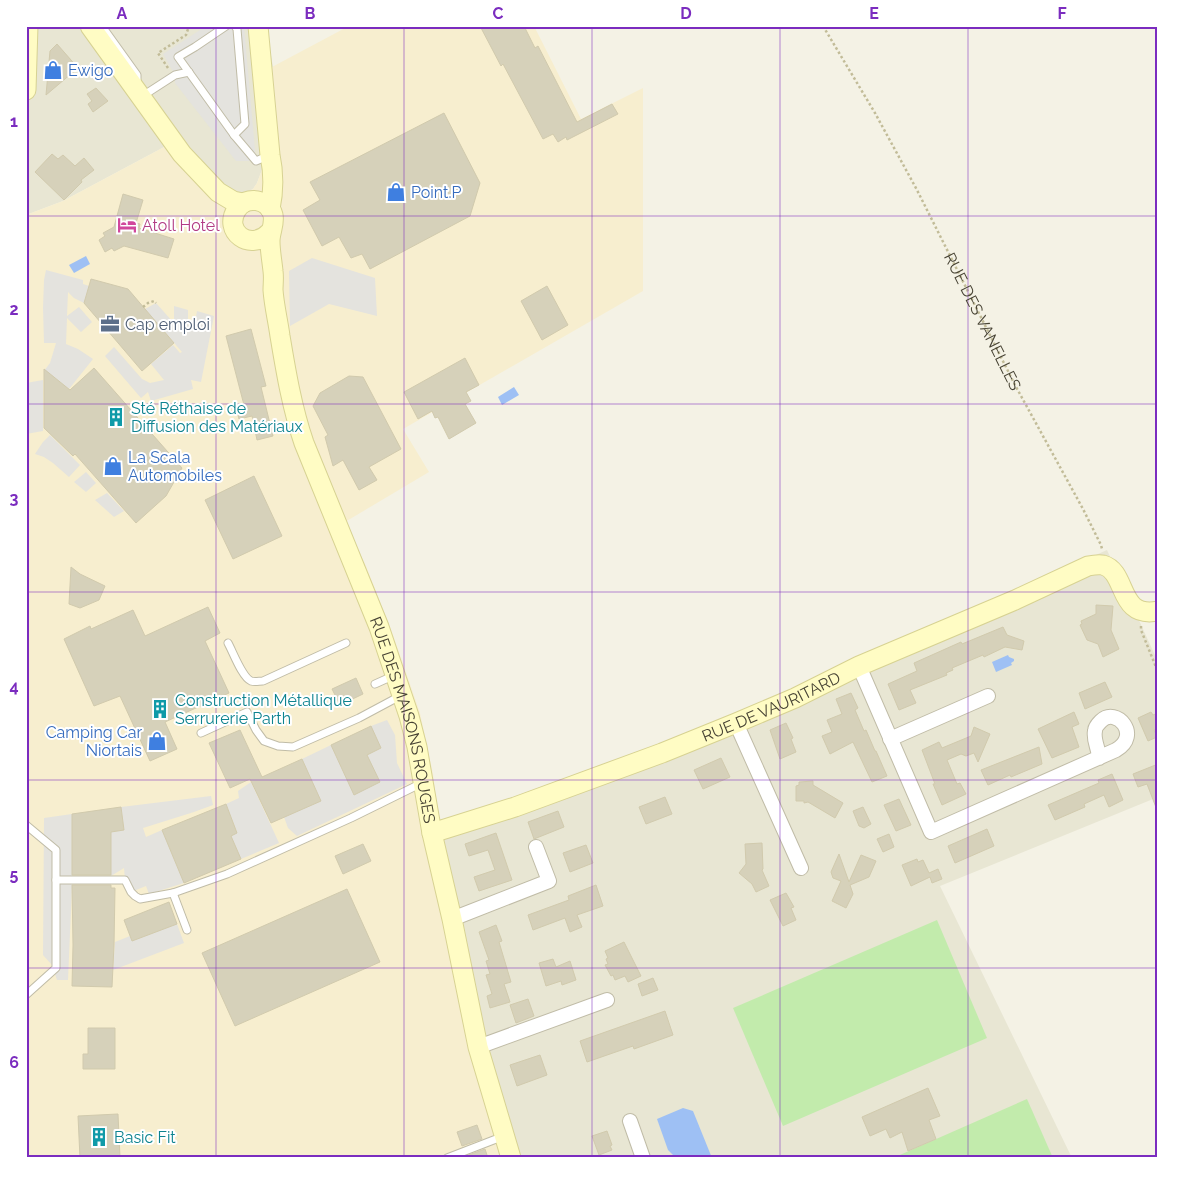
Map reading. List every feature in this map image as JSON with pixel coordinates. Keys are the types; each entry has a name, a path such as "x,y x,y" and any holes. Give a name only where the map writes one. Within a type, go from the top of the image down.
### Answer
{"street":[{"path":"26,90 28,26"},
{"path":"90,26 182,154 218,192 233,201 246,202 256,200 270,209 274,221 270,232 260,240 247,240 242,238 234,228 234,216 236,210 246,202 256,193 263,180 270,155"},
{"path":"258,26 274,182 270,209"},
{"path":"182,154 192,174 212,201 233,223"},
{"name":"RUE DES MAISONS ROUGES","path":"270,232 273,292 286,376 299,428 309,458 379,627 396,674 415,740 432,833 478,1047 511,1158"},
{"name":"RUE DES MAISONS ROUGES","path":"247,240 259,260 273,292"},
{"path":"1103,565 1111,570 1130,604 1136,609 1150,611"},
{"name":"RUE DE VAURITARD","path":"432,833 514,807 662,753 795,698 860,666 1015,600 1088,566 1103,565"},
{"path":"860,666 931,832 1099,758"},
{"path":"890,739 988,696"},
{"path":"736,723 802,868"},
{"path":"452,919 549,881 536,847"},
{"path":"478,1047 607,1000"},
{"path":"630,1121 643,1158"}],"lane":[{"path":"226,26 195,48 178,56 234,135 256,161 270,155"},
{"path":"234,135 245,124 235,26"},
{"path":"139,95 175,75 189,72"},
{"path":"228,643 244,675 252,682 257,682 346,643"},
{"path":"375,684 396,674"},
{"path":"201,733 247,712 264,741 278,746 293,746 359,718 402,695"},
{"path":"56,880 125,880 131,892 140,898 151,898 173,893 226,874 351,818 423,783"},
{"path":"26,825 56,850 56,968 26,995"},
{"path":"173,893 187,930"},
{"path":"447,1158 504,1136"}],"path":[{"path":"170,72 158,53 186,35 189,26"},
{"name":"RUE DES VANELLES","path":"823,26 917,190 1015,385 1084,509 1101,545 1103,565"},
{"path":"143,307 154,301 156,303"},
{"path":"1150,611 1141,630 1158,672"}],"shaded area":[{"path":"26,26 266,26 273,67 255,76 263,167 253,189 240,196 222,191 181,138 63,201 26,215"},
{"path":"207,26 244,26 256,161 236,161 175,83 175,75 163,54"},
{"path":"349,26 534,26 581,119 643,88 643,291 403,429 429,472 345,522 366,566 392,632 420,713 433,774 439,820 502,1158 26,1158 26,215 63,201 181,138 216,184 240,196 253,189 263,167 255,76"},
{"path":"312,258 375,278 377,316 329,304 290,326 289,271"},
{"path":"46,270 83,280 83,284 89,286 84,303 74,298 68,292 67,316 79,307 92,322 81,332 67,318 66,344 93,359 69,389 44,371 50,363 56,343 44,343 43,308"},
{"path":"156,303 174,322 174,306 188,310 188,325 194,327 197,311 214,316 201,382 191,380 193,389 151,401 148,392 141,398 105,356 114,347 142,379 150,383 164,380 151,364 173,345 180,353 182,352 145,309"},
{"path":"43,380 43,431 26,434 26,383"},
{"path":"50,435 80,465 69,477 53,463 35,454"},
{"path":"86,472 96,483 86,492 74,482"},
{"path":"107,493 124,511 114,517 95,500"},
{"path":"1107,550 1158,662 1158,797 940,886 1072,1158 502,1158 439,820 461,817 646,750 792,690"},
{"path":"387,720 395,735 397,763 407,784 297,836 288,828 284,817 320,801 302,759 331,745 354,794 379,782 367,755 381,748 371,726"},
{"path":"251,782 279,843 241,859 231,836 237,832 226,804 239,798 238,791"},
{"path":"211,796 213,805 143,828 146,837 162,830 184,883 149,894 146,886 131,892 125,880 124,868 111,876 111,832 124,830 121,807"},
{"path":"72,814 72,887 68,980 57,980 52,965 43,955 44,818"},
{"path":"177,924 184,943 113,970 115,942 130,936 132,941"}],"green space":[{"path":"937,920 987,1038 783,1126 733,1008"},
{"path":"1027,1099 1053,1158 893,1158"}],"water":[{"path":"86,256 90,264 74,273 69,265"},
{"path":"514,387 519,395 502,405 498,397"},
{"path":"1008,655 1014,659 1011,663 1012,665 996,672 992,662"},
{"path":"683,1108 693,1111 712,1158 676,1158 668,1150 657,1119"}],"building":[{"path":"480,26 524,26 535,48 538,46 577,122 612,104 618,114 567,140 566,137 558,142 553,134 543,139 503,64 501,66"},
{"path":"57,44 78,68 46,95 50,51"},
{"path":"96,88 108,101 93,112 88,104 92,101 87,94"},
{"name":"Point.P","path":"444,113 480,183 470,216 370,269 362,254 351,258 339,237 322,246 303,210 320,200 310,182"},
{"path":"52,154 58,159 63,155 75,166 84,158 94,170 81,180 82,182 64,200 35,172"},
{"name":"Atoll Hotel","path":"123,194 143,200 136,223 140,224 139,228 174,239 168,258 124,246 114,251 112,248 105,252 99,240 105,236 103,233 114,227"},
{"path":"91,279 128,289 174,343 142,371 84,303"},
{"path":"547,286 568,325 542,340 521,301"},
{"path":"251,329 266,386 261,387 273,436 257,440 252,416 239,419 236,407 244,405 226,336"},
{"path":"465,358 479,385 466,392 471,401 465,404 476,423 449,439 438,417 435,418 432,411 418,419 404,392"},
{"path":"94,368 182,468 166,496 136,523 75,454 73,456 44,428 44,369 70,390"},
{"path":"349,376 363,377 401,449 369,467 377,480 359,490 343,460 333,466 325,437 328,435 313,406 320,393"},
{"path":"254,476 282,536 233,559 205,500"},
{"path":"71,567 80,574 105,586 99,600 80,608 69,604"},
{"path":"1096,605 1113,606 1111,630 1119,649 1103,657 1098,644 1087,640 1080,625 1082,624 1081,621 1096,614"},
{"path":"208,607 220,633 205,641 229,693 165,722 177,749 150,761 120,696 94,706 64,639 90,626 91,629 133,610 145,636"},
{"path":"1003,627 1007,635 1024,641 1022,650 1005,647 984,657 983,655 952,668 953,670 946,673 947,675 910,690 916,703 899,710 888,684 917,671 914,663 961,642 962,644"},
{"path":"356,678 363,694 340,705 332,689"},
{"path":"1105,682 1112,697 1085,709 1079,693"},
{"path":"851,693 858,708 855,710 864,731 866,730 887,776 872,782 853,742 830,754 822,736 832,732 827,720 842,714 836,699"},
{"path":"1074,712 1079,724 1072,727 1079,747 1052,758 1038,729"},
{"path":"1151,712 1153,715 1158,713 1158,728 1154,730 1157,737 1148,741 1138,718"},
{"path":"786,723 793,738 791,739 796,752 780,759 770,730"},
{"path":"371,726 381,748 367,755 380,782 354,795 331,745"},
{"path":"974,727 990,734 978,762 974,753 966,756 961,754 947,760 957,784 960,783 966,794 942,805 922,750 939,742 942,748 971,736"},
{"path":"240,730 262,777 302,759 321,801 271,823 250,779 230,788 209,743"},
{"path":"1039,747 1042,764 988,785 981,770"},
{"path":"721,758 730,777 703,789 694,770"},
{"path":"1158,764 1157,810 1147,784 1138,787 1133,774"},
{"path":"1112,774 1123,800 1109,807 1104,795 1084,804 1085,807 1055,820 1048,805 1099,783 1098,780"},
{"path":"813,781 813,785 843,803 835,818 808,802 796,801 796,786 799,785 799,782"},
{"path":"665,797 672,814 646,824 639,807"},
{"path":"899,799 911,825 896,831 884,805"},
{"path":"226,804 237,833 231,836 241,859 184,883 162,830"},
{"path":"121,807 124,830 111,832 111,875 72,875 72,814"},
{"path":"863,807 871,824 864,828 859,826 853,811"},
{"path":"558,811 564,827 534,839 528,822"},
{"path":"987,829 994,846 955,863 948,846"},
{"path":"496,833 512,880 479,891 474,877 495,870 488,850 469,856 465,844"},
{"path":"889,834 894,847 883,852 877,839"},
{"path":"762,843 762,870 769,886 756,892 752,884 739,873 746,864 745,844"},
{"path":"363,844 371,861 343,874 335,856"},
{"path":"586,845 593,863 570,872 563,853"},
{"path":"839,854 849,882 861,855 876,861 869,877 850,885 853,894 846,908 832,901 841,881 833,878 831,872"},
{"path":"917,859 918,862 923,860 929,873 938,869 942,879 932,883 930,877 911,886 902,865"},
{"path":"72,885 111,885 111,888 115,888 112,987 72,986"},
{"path":"596,885 603,906 577,915 582,927 570,932 565,918 533,930 528,915 569,900 568,896"},
{"path":"347,889 380,962 235,1026 202,953"},
{"path":"786,893 794,907 791,908 796,920 783,926 770,900"},
{"path":"169,902 177,924 132,941 124,920"},
{"path":"496,925 502,941 499,942 511,982 504,984 510,1002 490,1008 487,996 492,994 486,975 490,974 486,961 489,960 479,932"},
{"path":"624,942 641,976 628,982 625,976 615,980 605,965 608,964 606,959 608,958 605,951"},
{"path":"553,959 556,967 570,961 576,980 562,985 561,981 546,986 539,963"},
{"path":"653,978 658,990 642,996 638,984"},
{"path":"528,999 534,1016 516,1023 510,1005"},
{"path":"665,1011 673,1035 634,1049 633,1046 587,1062 580,1041"},
{"path":"88,1028 115,1028 115,1069 83,1069 83,1054 88,1054"},
{"path":"540,1055 547,1075 517,1086 510,1065"},
{"path":"928,1088 940,1116 929,1120 936,1139 908,1151 902,1132 890,1138 886,1129 870,1136 862,1117"},
{"name":"Basic Fit","path":"118,1114 120,1158 80,1158 78,1116"},
{"path":"477,1125 482,1139 462,1146 457,1132"},
{"path":"607,1131 612,1150 599,1155 592,1136"},
{"path":"485,1149 488,1158 466,1158 466,1156"}],"place":[{"name":"Ewigo","path":"53,70"},
{"name":"Point.P","path":"396,192"},
{"name":"Atoll Hotel","path":"127,225"},
{"name":"Cap emploi","path":"110,324"},
{"name":"Sté Réthaise de Diffusion des Matériaux","path":"116,417"},
{"name":"La Scala Automobiles","path":"113,466"},
{"name":"Construction Métallique Serrurerie Parth","path":"160,709"},
{"name":"Camping Car Niortais","path":"157,741"},
{"name":"Basic Fit","path":"99,1137"}]}
